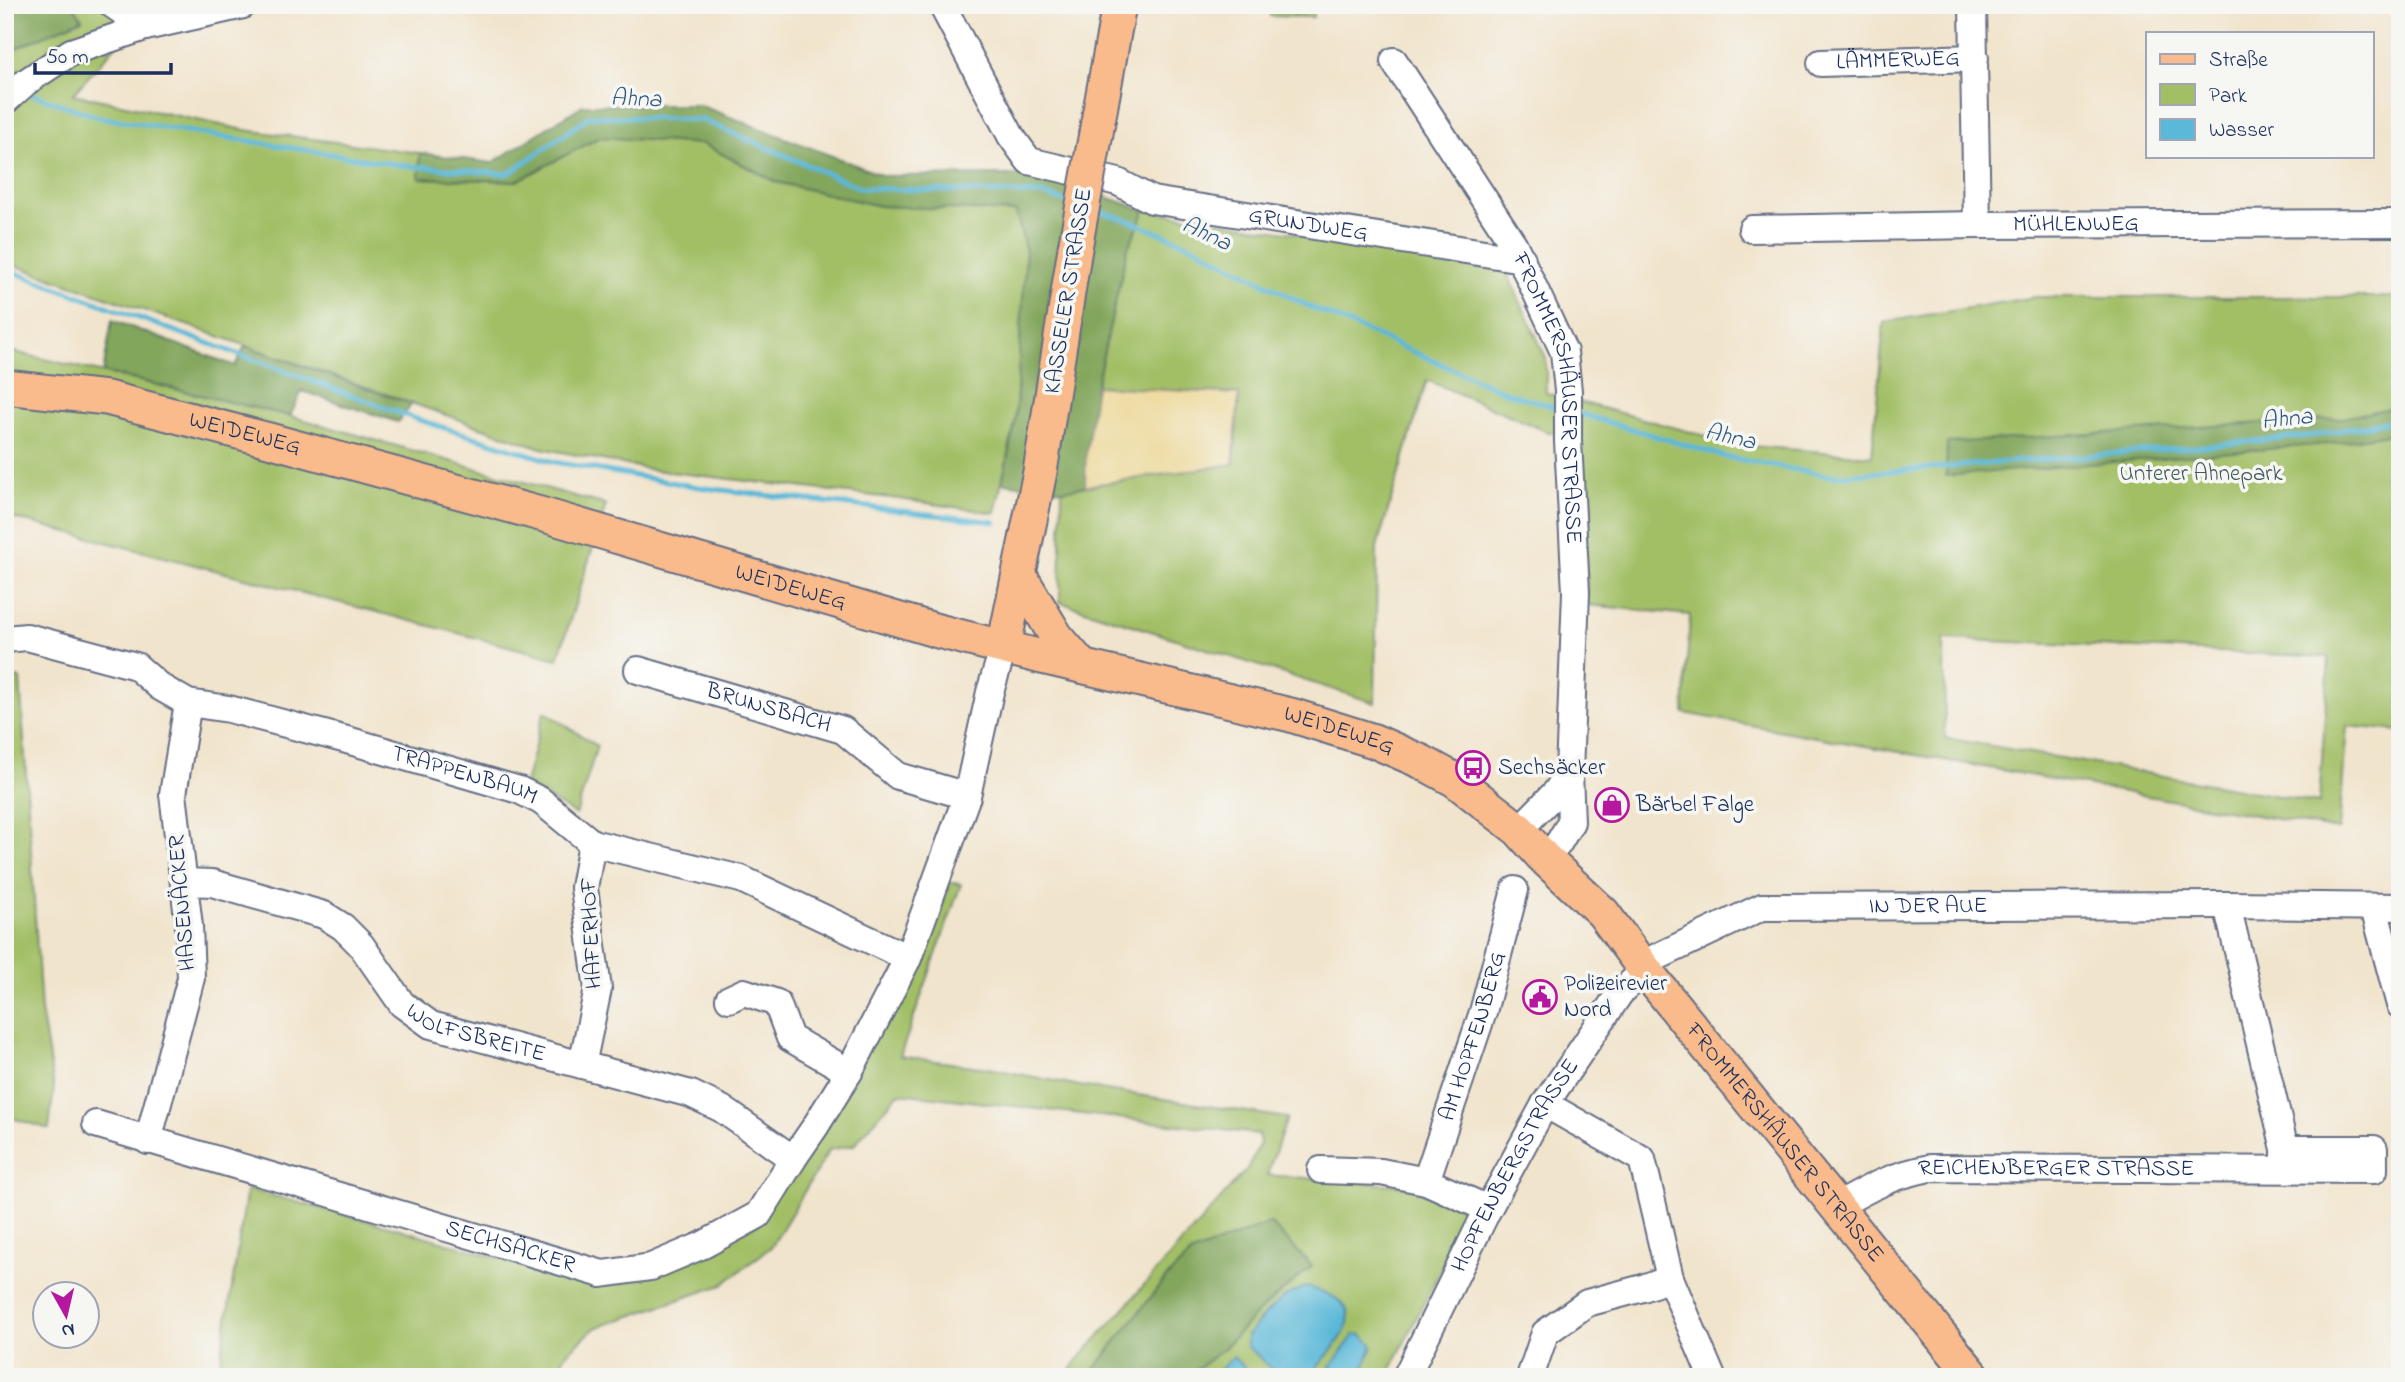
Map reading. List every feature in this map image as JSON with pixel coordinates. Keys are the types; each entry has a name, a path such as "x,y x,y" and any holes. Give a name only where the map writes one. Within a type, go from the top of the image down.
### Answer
{"main road":[{"name":"KASSELER STRASSE","path":"1004,646 1040,472 1075,248 1119,5"},
{"name":"WEIDEWEG","path":"5,387 107,398 544,515 938,631 1291,715 1374,741 1422,761 1455,780 1519,830 1544,858"},
{"path":"1020,576 1056,636 1082,666"},
{"name":"FROMMERSHÄUSER STRASSE","path":"1544,858 1603,913 1643,967 1974,1377"}],"street":[{"path":"113,5 145,27"},
{"path":"13,93 71,52 145,27 243,5"},
{"name":"GRUNDWEG","path":"942,5 1011,136 1029,161 1118,182 1152,200 1522,259"},
{"path":"1973,5 1977,225"},
{"name":"LÄMMERWEG","path":"1821,63 1975,58"},
{"name":"FROMMERSHÄUSER STRASSE","path":"1394,61 1460,159 1522,259 1563,351 1568,391 1567,434 1576,592 1569,773 1571,822 1558,844 1544,858"},
{"name":"MÜHLENWEG","path":"1752,229 2400,223"},
{"name":"TRAPPENBAUM","path":"5,639 27,637 136,666 160,687 188,703 229,709 519,790 541,801 592,843 741,879 908,958"},
{"name":"SECHSÄCKER","path":"96,1124 602,1274 650,1267 703,1245 758,1215 849,1072 908,958 967,796 990,692 1004,646"},
{"name":"BRUNSBACH","path":"638,670 843,730 898,776 967,796"},
{"name":"HASENÄCKER","path":"148,1141 191,978 189,926 173,794 188,703"},
{"path":"1519,830 1556,792 1569,773"},
{"name":"HAFERHOF","path":"582,1065 598,989 584,888 592,843"},
{"name":"WOLFSBREITE","path":"184,882 212,883 324,915 343,927 361,945 402,1004 431,1025 691,1094 722,1109 793,1158"},
{"name":"AM HOPFENBERG","path":"1426,1181 1483,1012 1515,890"},
{"name":"IN DER AUE","path":"1643,967 1762,908 2227,905 2387,907 2400,1005"},
{"name":"REICHENBERGER STRASSE","path":"1836,1207 1878,1182 1906,1172 1930,1168 2285,1159 2227,905"},
{"name":"HOPFENBERGSTRASSE","path":"1406,1377 1488,1209 1545,1104 1620,993 1643,967"},
{"path":"729,999 744,992 777,1003 790,1038 849,1072"},
{"path":"1545,1104 1642,1159 1670,1278 1712,1377"},
{"path":"1321,1170 1381,1172 1426,1181 1488,1209"},
{"path":"1530,1377 1545,1333 1587,1303 1643,1289 1670,1278"}],"green space":[{"path":"5,5 73,5 82,19 5,53"},
{"path":"73,5 145,5 149,8 73,94 245,130 420,153 419,178 517,181 599,137 703,144 776,182 880,206 1017,212 1026,252 1015,423 995,513 653,470 541,448 5,262 5,53 82,19"},
{"path":"1270,5 1365,5 1366,10 1314,7 1313,17 1270,16"},
{"path":"583,105 699,105 884,176 1009,175 1059,181 1145,210 1127,250 1096,386 1086,455 1085,486 1062,490 1002,483 1015,423 1026,252 1016,212 880,206 776,182 703,144 600,137 517,181 419,178 420,153 492,163"},
{"name":"Unterer Ahnepark","path":"1145,210 1504,266 1546,358 1546,393 1739,445 1872,456 1884,322 2035,297 2400,297 2400,731 2347,726 2339,830 1684,713 1690,615 1588,605 1579,434 1548,432 1427,380 1377,547 1375,703 1060,602 1062,490 1234,464 1239,394 1096,386 1127,250","holes":["1944,639 2329,657 2319,803 1945,738"]},
{"path":"112,320 235,366 245,346 412,404 398,422 302,391 290,416 103,372"},
{"path":"5,350 290,416 606,505 558,659 5,516"},
{"path":"2400,406 2400,432 2329,444 1946,476 1947,443 2343,418"},
{"path":"5,674 20,678 41,1010 54,1088 49,1129 5,1116"},
{"path":"544,711 597,746 576,815 525,784"},
{"path":"944,882 961,884 900,1056 1287,1118 1267,1175 1407,1186 1470,1211 1387,1377 1356,1377 1372,1349 1335,1362 1323,1377 1309,1377 1342,1335 1248,1346 1280,1377 1255,1377 1233,1357 1212,1377 1187,1377 1224,1348 1257,1313 1312,1266 1270,1223 1192,1253 1166,1278 1088,1377 1066,1377 1077,1361 1247,1169 1260,1143 1258,1134 899,1093 854,1145 829,1150 772,1246 722,1285 595,1328 566,1354 554,1377 218,1377 247,1189 396,1228 574,1280 607,1285 758,1224"},
{"path":"1270,1223 1312,1266 1257,1313 1224,1348 1187,1377 1088,1377 1166,1278 1192,1253"}],"sand":[{"path":"1096,386 1239,394 1233,464 1085,486 1086,455"}],"water":[{"path":"1307,1287 1330,1295 1343,1304 1348,1314 1347,1325 1342,1337 1309,1377 1280,1377 1247,1346 1247,1336 1281,1300"},
{"path":"1361,1334 1373,1345 1366,1363 1356,1377 1323,1377 1354,1335"},
{"path":"1233,1357 1255,1377 1212,1377"}],"waterway":[{"name":"Ahna","path":"25,92 98,117 400,165 508,174 590,116 702,120 861,188 1041,194 1072,203"},
{"name":"Ahna","path":"1095,210 1195,247 1306,305 1505,392 1561,409"},
{"path":"5,269 416,419 554,462 705,488 995,522"},
{"name":"Ahna","path":"1574,412 1726,457 1830,476 2316,435 2400,419"}],"place":[{"name":"Sechsäcker","path":"1473,768"},
{"name":"Bärbel Falge","path":"1612,805"},
{"name":"Polizeirevier Nord","path":"1540,997"}]}
